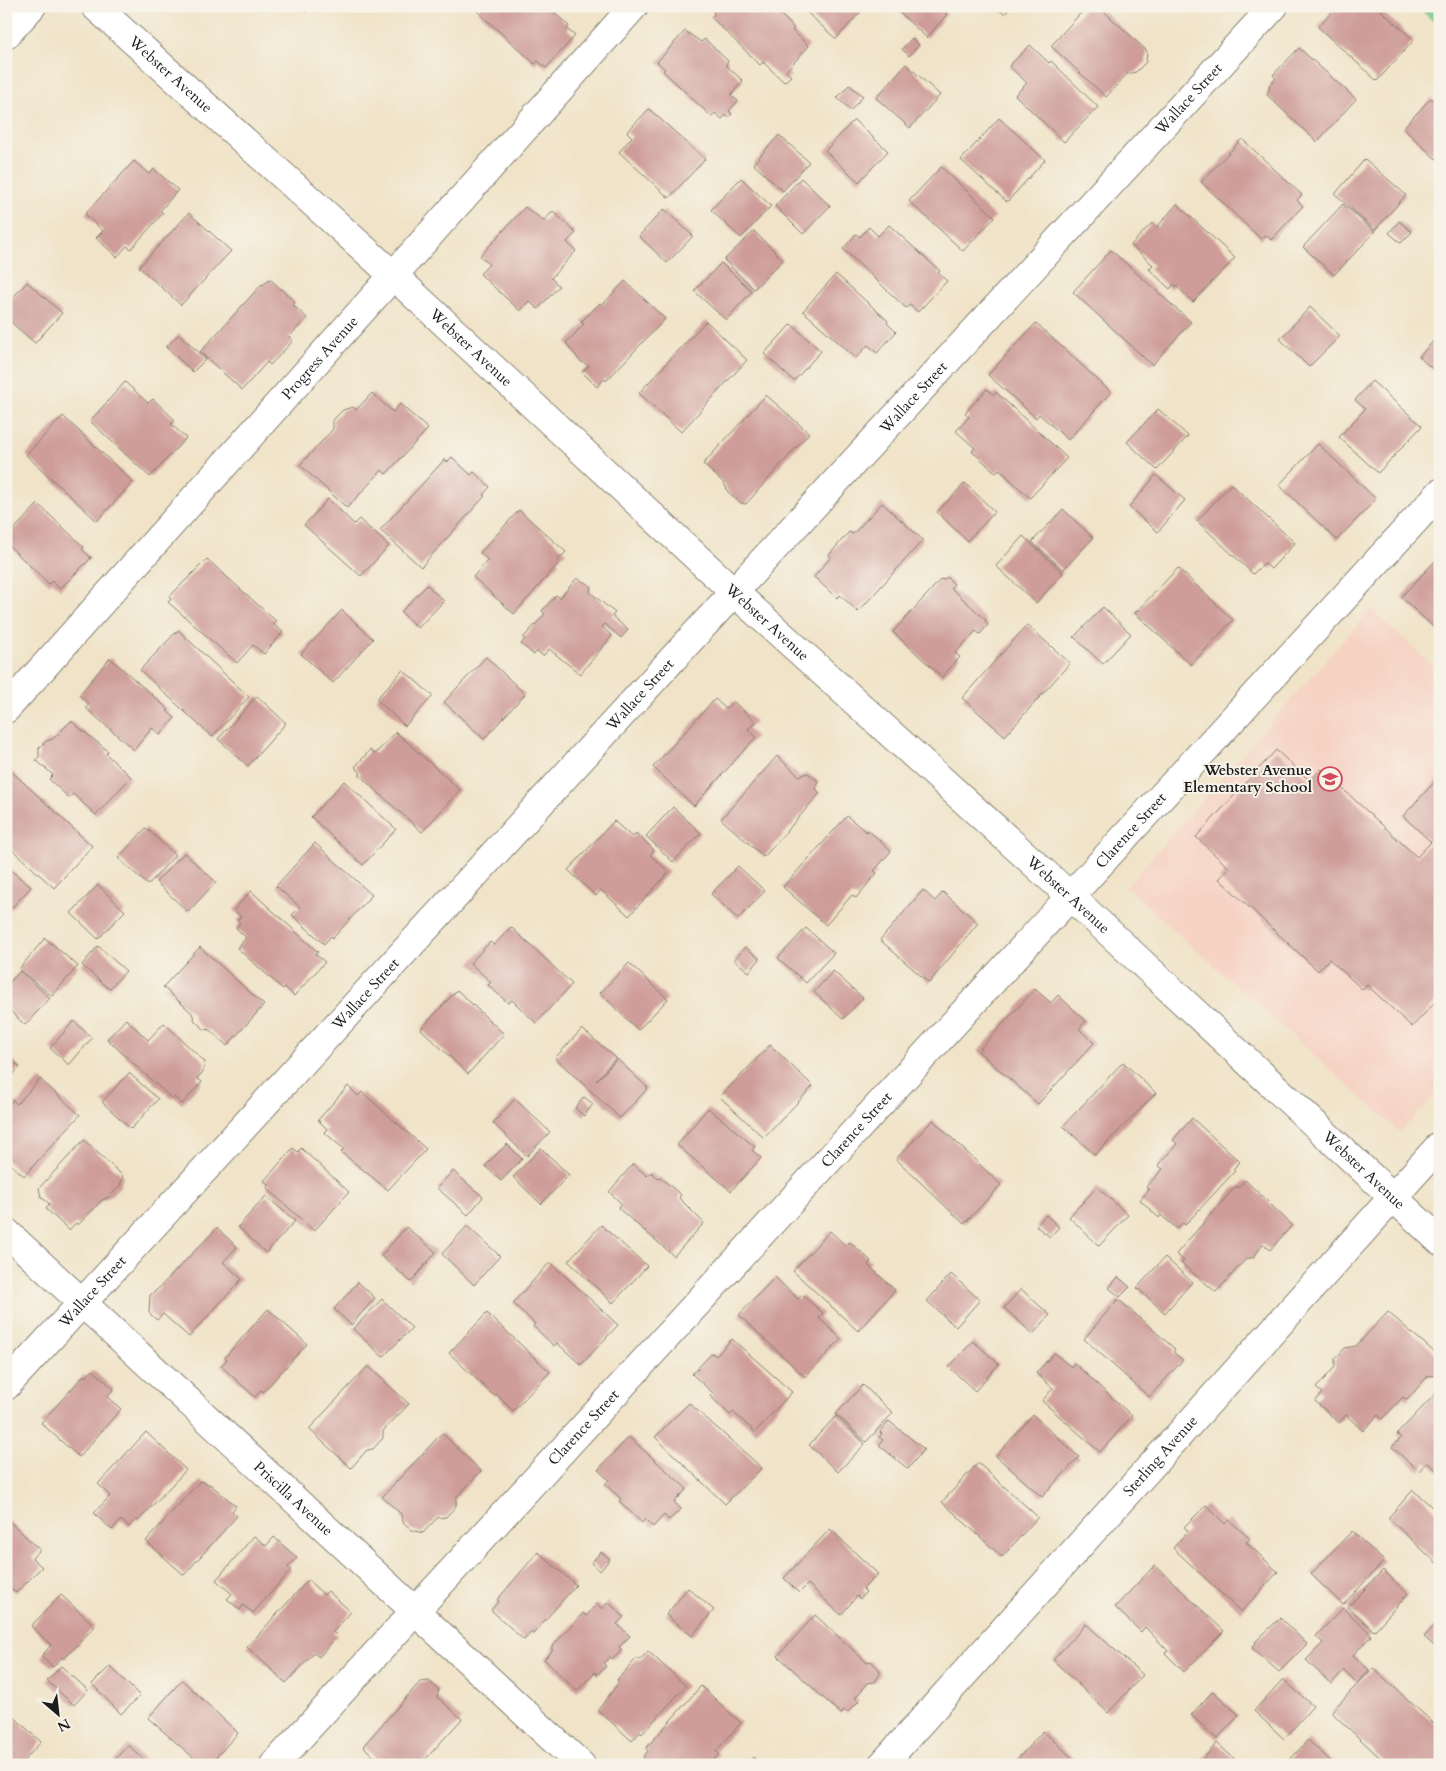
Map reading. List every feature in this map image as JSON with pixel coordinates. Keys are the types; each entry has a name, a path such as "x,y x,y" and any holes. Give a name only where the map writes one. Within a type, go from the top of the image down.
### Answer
{"street":[{"path":"6,35 32,6"},
{"name":"Webster Avenue","path":"95,6 394,276 734,592 1070,895 1440,1241"},
{"name":"Progress Avenue","path":"6,709 634,6"},
{"name":"Wallace Street","path":"6,1386 1274,6"},
{"name":"Clarence Street","path":"274,1765 1440,492"},
{"name":"Sterling Avenue","path":"882,1765 1440,1145"},
{"name":"Priscilla Avenue","path":"6,1232 581,1765"}],"shaded area":[{"name":"Webster Avenue Elementary School","path":"1371,609 1440,672 1440,1089 1400,1132 1126,887"}],"green space":[{"path":"1418,6 1440,6 1440,27"}],"building":[{"path":"299,6 311,6 306,12"},
{"path":"481,6 547,6 569,26 567,29 575,36 546,68 538,61 535,64 477,11"},
{"path":"712,6 772,6 794,28 792,30 809,46 786,71 791,76 784,82 763,62 760,65 711,17 714,15"},
{"path":"800,6 866,6 836,39"},
{"path":"906,6 938,6 947,14 927,38 900,13"},
{"path":"996,6 1011,6 1005,14"},
{"path":"1087,6 1098,6 1147,51 1146,62 1136,72 1127,74 1106,97 1051,46"},
{"path":"1337,6 1376,6 1414,40 1377,81 1318,27"},
{"path":"685,31 701,42 705,39 728,61 726,65 743,81 731,95 738,101 729,111 732,114 728,118 726,115 722,119 715,113 712,117 663,71 665,69 657,62"},
{"path":"912,38 919,45 909,56 902,49"},
{"path":"1030,45 1049,63 1051,61 1098,107 1064,142 1015,95 1027,83 1009,66"},
{"path":"1299,48 1356,99 1317,142 1267,95 1270,85 1276,78 1273,75"},
{"path":"906,64 940,95 910,128 876,98"},
{"path":"849,85 863,96 851,110 837,98"},
{"path":"1431,98 1440,106 1440,154 1436,159 1403,128"},
{"path":"649,109 705,159 669,198 619,152 632,137 627,132"},
{"path":"999,118 1045,160 1007,202 961,160"},
{"path":"854,120 888,151 859,182 825,151"},
{"path":"779,135 809,162 783,191 753,164"},
{"path":"1242,139 1302,195 1297,200 1303,206 1271,240 1266,235 1261,239 1201,182"},
{"path":"1365,159 1406,195 1375,230 1335,194"},
{"path":"134,161 149,174 154,169 178,190 160,211 163,213 131,249 127,246 117,257 96,238 103,231 85,214"},
{"path":"941,167 995,217 963,251 909,201"},
{"path":"741,178 771,206 741,238 711,210"},
{"path":"801,178 830,206 803,234 775,206"},
{"path":"1177,204 1235,258 1193,302 1174,284 1170,289 1149,269 1153,265 1131,245 1152,223 1157,227"},
{"path":"1343,204 1375,232 1334,275 1303,247"},
{"path":"525,207 544,221 553,211 576,233 567,242 576,251 551,278 559,286 538,309 529,301 520,311 480,274 489,264 480,256"},
{"path":"664,209 693,236 667,263 639,236"},
{"path":"189,213 231,251 181,305 139,267"},
{"path":"1399,221 1412,232 1401,243 1389,233"},
{"path":"889,225 940,271 938,273 947,281 918,312 910,305 906,308 843,249 856,234 860,237 869,227 878,236"},
{"path":"754,231 783,260 754,289 724,260"},
{"path":"1111,250 1191,322 1152,365 1073,292"},
{"path":"721,263 752,291 726,320 694,291"},
{"path":"836,274 888,321 887,323 896,332 877,353 868,345 856,358 803,311"},
{"path":"270,279 295,302 293,305 307,318 289,337 293,341 270,365 267,362 242,390 200,352 262,284"},
{"path":"625,281 665,319 606,381 604,379 597,387 582,372 589,366 580,361 566,343 584,324 581,322 600,303 602,305"},
{"path":"27,282 62,313 35,343 6,318 6,305"},
{"path":"1310,307 1340,336 1309,367 1280,339"},
{"path":"706,321 747,360 681,432 639,393"},
{"path":"1036,323 1111,392 1068,440 1039,414 1036,418 988,375"},
{"path":"791,324 821,351 794,381 764,354"},
{"path":"179,334 206,359 193,372 166,347"},
{"path":"1440,334 1440,376 1419,357"},
{"path":"1372,381 1422,426 1378,473 1339,437 1365,409 1355,400"},
{"path":"125,382 148,403 153,399 175,420 171,424 186,438 150,477 90,421"},
{"path":"987,389 994,395 996,392 1067,458 1030,498 999,469 996,473 972,451 975,448 956,431 969,417 965,413"},
{"path":"372,393 393,412 400,404 428,429 386,474 382,470 347,508 300,465 333,429 333,420 343,410 353,407 356,410"},
{"path":"766,395 809,433 746,504 741,503 728,492 724,483 703,464"},
{"path":"1158,409 1188,436 1157,470 1127,442"},
{"path":"63,416 133,482 97,521 26,455"},
{"path":"1318,444 1376,499 1337,540 1279,485"},
{"path":"452,457 471,475 474,472 490,487 483,495 485,496 421,567 380,530 445,459 447,462"},
{"path":"1156,475 1185,500 1158,532 1129,507"},
{"path":"965,483 995,512 967,541 937,512"},
{"path":"1231,484 1295,543 1271,569 1264,563 1253,574 1197,521"},
{"path":"328,499 354,524 359,519 389,546 361,576 304,525"},
{"path":"882,503 923,540 858,612 840,595 837,598 814,577 831,557 829,555 849,532 853,534"},
{"path":"38,504 84,547 82,549 91,558 60,589 52,581 49,584 6,543 6,538"},
{"path":"1063,509 1093,538 1063,570 1032,542"},
{"path":"519,510 566,552 557,561 559,563 514,614 473,577 488,560 480,553"},
{"path":"1023,536 1063,573 1036,603 996,566"},
{"path":"1440,556 1440,633 1401,597"},
{"path":"207,559 276,621 273,624 283,632 264,654 253,645 237,663 168,602 171,599 169,597"},
{"path":"1178,568 1233,620 1191,665 1135,613"},
{"path":"947,577 954,584 951,588 986,620 988,625 980,634 976,631 955,653 960,657 942,677 893,632 941,579 943,580"},
{"path":"577,578 591,586 590,592 615,613 612,616 628,630 621,638 605,624 602,627 612,636 580,674 549,649 543,656 537,651 534,655 521,644 525,639 523,638 545,614 542,611 556,595 560,598"},
{"path":"427,585 444,601 418,628 401,612"},
{"path":"1103,607 1131,634 1103,664 1074,637"},
{"path":"342,610 373,639 333,683 301,654"},
{"path":"1027,625 1070,663 1005,736 962,698"},
{"path":"178,630 249,697 212,737 140,670"},
{"path":"486,657 525,694 484,739 444,702"},
{"path":"110,658 169,710 167,711 175,718 160,735 152,728 134,750 86,708 89,704 79,695"},
{"path":"403,670 433,696 405,726 376,699"},
{"path":"257,696 286,723 248,766 218,739"},
{"path":"715,699 726,709 733,701 756,722 748,729 756,737 694,806 653,767"},
{"path":"71,721 108,751 106,754 131,777 96,815 73,794 69,798 49,779 53,775 36,760 39,757 39,748 46,741 53,739"},
{"path":"396,732 460,790 422,832 359,775 361,773 355,767 370,750 375,754"},
{"name":"Webster Avenue Elementary School","path":"1276,750 1310,781 1321,769 1417,857 1431,842 1403,816 1440,776 1440,997 1412,1027 1367,985 1363,990 1329,959 1318,971 1219,879 1229,868 1196,837"},
{"path":"777,756 799,776 808,773 818,781 816,789 820,793 764,857 721,819"},
{"path":"10,770 92,846 54,888 6,844 6,774"},
{"path":"344,781 396,829 363,865 311,817"},
{"path":"673,807 701,833 673,862 646,836"},
{"path":"847,816 866,832 868,830 891,851 874,871 877,873 856,898 852,895 826,925 783,887"},
{"path":"614,821 632,837 636,833 654,850 650,855 669,872 629,916 601,890 596,896 568,870"},
{"path":"146,828 175,855 148,885 118,858"},
{"path":"315,843 372,895 333,938 331,936 324,944 292,915 300,907 276,886"},
{"path":"184,853 216,882 188,912 156,882"},
{"path":"6,866 31,887 6,914"},
{"path":"738,866 765,891 738,919 711,894"},
{"path":"98,885 125,911 98,939 71,913"},
{"path":"923,890 935,901 943,892 978,923 929,983 880,940"},
{"path":"251,891 318,952 315,954 325,962 294,996 285,987 283,989 237,948 246,938 236,928 240,923 237,920 241,917 234,910"},
{"path":"511,927 572,984 536,1023 512,1000 508,1003 488,985 491,982 470,963 490,942 494,945"},
{"path":"806,928 834,953 806,983 778,958"},
{"path":"45,938 78,966 52,996 19,969"},
{"path":"98,946 126,971 109,989 82,965"},
{"path":"200,947 264,1005 227,1046 210,1030 204,1029 195,1021 192,1013 163,987"},
{"path":"745,947 760,959 749,972 734,960"},
{"path":"629,963 668,999 638,1030 600,993"},
{"path":"20,971 50,998 25,1025 6,1007 6,986"},
{"path":"833,971 863,998 843,1019 814,992"},
{"path":"1035,989 1051,1003 1058,995 1086,1021 1079,1029 1094,1043 1038,1104 978,1051"},
{"path":"457,990 504,1034 468,1074 421,1029"},
{"path":"126,1019 148,1040 164,1023 205,1062 203,1072 197,1078 202,1082 182,1104 174,1097 172,1099 107,1039"},
{"path":"74,1021 92,1038 69,1065 50,1048"},
{"path":"582,1029 616,1058 596,1081 617,1059 648,1088 620,1118 555,1058"},
{"path":"770,1045 813,1086 764,1138 720,1097"},
{"path":"6,1054 20,1067 6,1082"},
{"path":"1123,1062 1156,1093 1095,1155 1063,1126"},
{"path":"129,1073 158,1099 131,1129 102,1102"},
{"path":"40,1079 80,1115 24,1176 6,1160 6,1108 13,1100 17,1104"},
{"path":"348,1086 358,1096 362,1092 426,1149 388,1190 341,1152 344,1149 324,1132 327,1129 318,1120"},
{"path":"584,1097 593,1104 584,1116 575,1108"},
{"path":"515,1099 550,1132 527,1156 493,1123"},
{"path":"708,1108 755,1147 752,1150 761,1158 731,1191 677,1145"},
{"path":"1192,1118 1240,1162 1233,1169 1235,1171 1185,1225 1183,1223 1177,1229 1161,1215 1159,1218 1140,1200 1149,1190 1146,1187 1163,1169 1158,1165 1177,1144 1173,1140"},
{"path":"933,1120 1001,1185 964,1224 896,1159"},
{"path":"84,1140 123,1176 120,1186 109,1197 102,1200 78,1225 76,1223 69,1230 46,1209 50,1204 41,1197 39,1188"},
{"path":"507,1144 522,1159 501,1181 485,1166"},
{"path":"293,1148 298,1152 301,1148 349,1192 314,1231 267,1188 269,1185 264,1181"},
{"path":"541,1148 569,1175 541,1204 513,1177"},
{"path":"633,1164 647,1176 651,1172 658,1178 660,1177 681,1195 679,1198 704,1223 674,1256 618,1208 622,1204 609,1192"},
{"path":"453,1171 483,1197 468,1215 437,1188"},
{"path":"1245,1180 1292,1225 1270,1250 1263,1244 1254,1257 1246,1259 1216,1292 1181,1263 1184,1261 1176,1254 1236,1186 1238,1188"},
{"path":"1097,1187 1128,1215 1099,1246 1069,1217"},
{"path":"266,1196 295,1221 266,1253 238,1227"},
{"path":"1046,1215 1059,1227 1050,1237 1036,1226"},
{"path":"601,1225 647,1266 613,1303 568,1261"},
{"path":"467,1226 500,1256 474,1285 442,1254"},
{"path":"406,1227 436,1252 411,1282 381,1256"},
{"path":"217,1228 237,1247 223,1262 242,1279 189,1337 163,1314 157,1320 149,1313 150,1295"},
{"path":"830,1231 846,1246 850,1242 871,1261 868,1265 895,1290 858,1331 793,1271"},
{"path":"1165,1257 1192,1282 1165,1313 1137,1288"},
{"path":"550,1262 618,1325 581,1365 557,1343 554,1346 513,1303"},
{"path":"951,1274 980,1300 956,1327 927,1301"},
{"path":"775,1277 798,1299 802,1295 823,1313 819,1318 841,1339 805,1377 739,1315"},
{"path":"1118,1277 1130,1287 1120,1297 1109,1288"},
{"path":"358,1282 375,1298 351,1325 334,1309"},
{"path":"1021,1289 1050,1315 1033,1334 1004,1308"},
{"path":"382,1299 412,1328 383,1357 353,1329"},
{"path":"1118,1299 1175,1349 1173,1352 1183,1360 1149,1397 1084,1339"},
{"path":"268,1309 307,1344 263,1392 261,1390 255,1397 221,1366 227,1359 225,1357"},
{"path":"1388,1312 1440,1357 1440,1372 1438,1375 1428,1376 1407,1400 1403,1397 1382,1419 1378,1415 1363,1431 1346,1415 1339,1423 1315,1401 1322,1393 1316,1388 1335,1367 1335,1359 1345,1348 1356,1346"},
{"path":"487,1313 550,1372 513,1411 497,1395 493,1395 449,1353"},
{"path":"732,1339 792,1392 755,1432 733,1412 730,1415 710,1396 713,1393 692,1374 712,1353 716,1356"},
{"path":"973,1341 999,1364 975,1391 949,1367"},
{"path":"1054,1353 1071,1367 1074,1363 1132,1416 1100,1452 1042,1401 1053,1388 1036,1373"},
{"path":"368,1366 409,1404 383,1431 383,1438 373,1449 367,1450 351,1468 309,1429"},
{"path":"93,1370 114,1389 107,1397 121,1409 79,1457 41,1423 84,1375 86,1377"},
{"path":"863,1385 893,1413 866,1442 836,1414"},
{"path":"1440,1389 1440,1473 1427,1462 1419,1471 1392,1447 1401,1438 1397,1434"},
{"path":"689,1403 762,1468 725,1504 655,1437"},
{"path":"1033,1415 1079,1457 1042,1497 996,1456"},
{"path":"836,1416 865,1444 838,1472 809,1445"},
{"path":"889,1421 924,1449 908,1469 879,1445 883,1440 879,1437 882,1434 880,1432"},
{"path":"146,1432 186,1470 138,1521 136,1519 129,1527 121,1520 112,1530 94,1513 110,1496 98,1484"},
{"path":"442,1433 481,1471 456,1498 456,1506 446,1517 437,1518 423,1533 412,1530 403,1522 401,1514 382,1497"},
{"path":"629,1437 687,1489 674,1502 681,1509 669,1520 664,1515 653,1527 645,1519 642,1523 619,1501 621,1499 605,1484 609,1480 598,1470"},
{"path":"978,1463 1038,1517 1002,1557 942,1502"},
{"path":"200,1481 211,1485 236,1506 232,1511 237,1516 184,1575 146,1541"},
{"path":"1413,1490 1440,1514 1439,1565 1388,1518"},
{"path":"1206,1505 1225,1524 1229,1520 1250,1539 1246,1542 1278,1572 1241,1612 1173,1548 1188,1531 1184,1527"},
{"path":"6,1518 40,1550 32,1558 42,1567 16,1593 8,1586 6,1587"},
{"path":"830,1529 878,1574 863,1589 866,1592 860,1599 857,1596 841,1615 808,1584 799,1593 784,1578"},
{"path":"1352,1531 1384,1561 1343,1605 1311,1574"},
{"path":"254,1536 266,1546 274,1537 297,1558 288,1567 291,1570 253,1613 243,1605 240,1610 227,1599 232,1594 216,1580"},
{"path":"538,1552 576,1585 533,1634 531,1632 524,1640 491,1610 499,1601 497,1600"},
{"path":"601,1552 610,1559 600,1571 591,1563"},
{"path":"1155,1565 1224,1631 1184,1672 1165,1653 1168,1651 1145,1627 1141,1632 1115,1607"},
{"path":"1383,1570 1408,1594 1374,1631 1348,1607"},
{"path":"308,1580 324,1595 328,1591 351,1612 333,1632 337,1636 319,1657 314,1653 286,1683 247,1647"},
{"path":"688,1588 714,1610 692,1636 666,1615"},
{"path":"61,1595 95,1626 64,1659 62,1657 53,1667 41,1657 51,1645 31,1626"},
{"path":"608,1602 624,1617 617,1624 630,1636 619,1647 622,1650 613,1659 610,1657 603,1663 606,1666 597,1675 595,1672 577,1691 544,1659 553,1650 551,1648 583,1613 586,1616 597,1604 602,1609"},
{"path":"1343,1608 1371,1636 1353,1655 1369,1670 1357,1683 1344,1670 1331,1684 1306,1660 1323,1643 1316,1636"},
{"path":"815,1615 866,1662 871,1661 879,1669 880,1674 875,1682 868,1683 855,1698 859,1701 847,1713 844,1710 841,1714 778,1656"},
{"path":"1280,1618 1307,1644 1279,1672 1252,1648 1255,1642"},
{"path":"1440,1620 1440,1651 1424,1637"},
{"path":"1086,1624 1143,1675 1108,1713 1053,1660"},
{"path":"648,1651 686,1686 642,1734 640,1732 632,1741 598,1710 619,1682 617,1680 637,1658 640,1660"},
{"path":"61,1666 88,1690 74,1705 47,1681"},
{"path":"110,1666 140,1696 121,1714 92,1684"},
{"path":"1373,1668 1440,1729 1440,1759 1434,1765 1388,1765 1331,1712"},
{"path":"1283,1679 1313,1706 1284,1739 1254,1711"},
{"path":"182,1680 238,1733 209,1765 203,1765 196,1760 148,1718"},
{"path":"429,1681 439,1690 437,1697 462,1719 420,1765 382,1765 363,1746 420,1682"},
{"path":"701,1686 741,1723 716,1751 719,1754 709,1765 648,1765 643,1757 648,1751 646,1748"},
{"path":"1213,1691 1239,1715 1217,1739 1191,1715"},
{"path":"13,1716 41,1742 20,1765 6,1765 6,1723"},
{"path":"1043,1731 1080,1765 1012,1765"},
{"path":"1308,1740 1335,1765 1285,1765"},
{"path":"1217,1743 1241,1765 1198,1765"},
{"path":"128,1745 150,1765 110,1765"},
{"path":"753,1757 761,1765 746,1765"}],"place":[{"name":"Webster Avenue Elementary School","path":"1330,779"}]}
